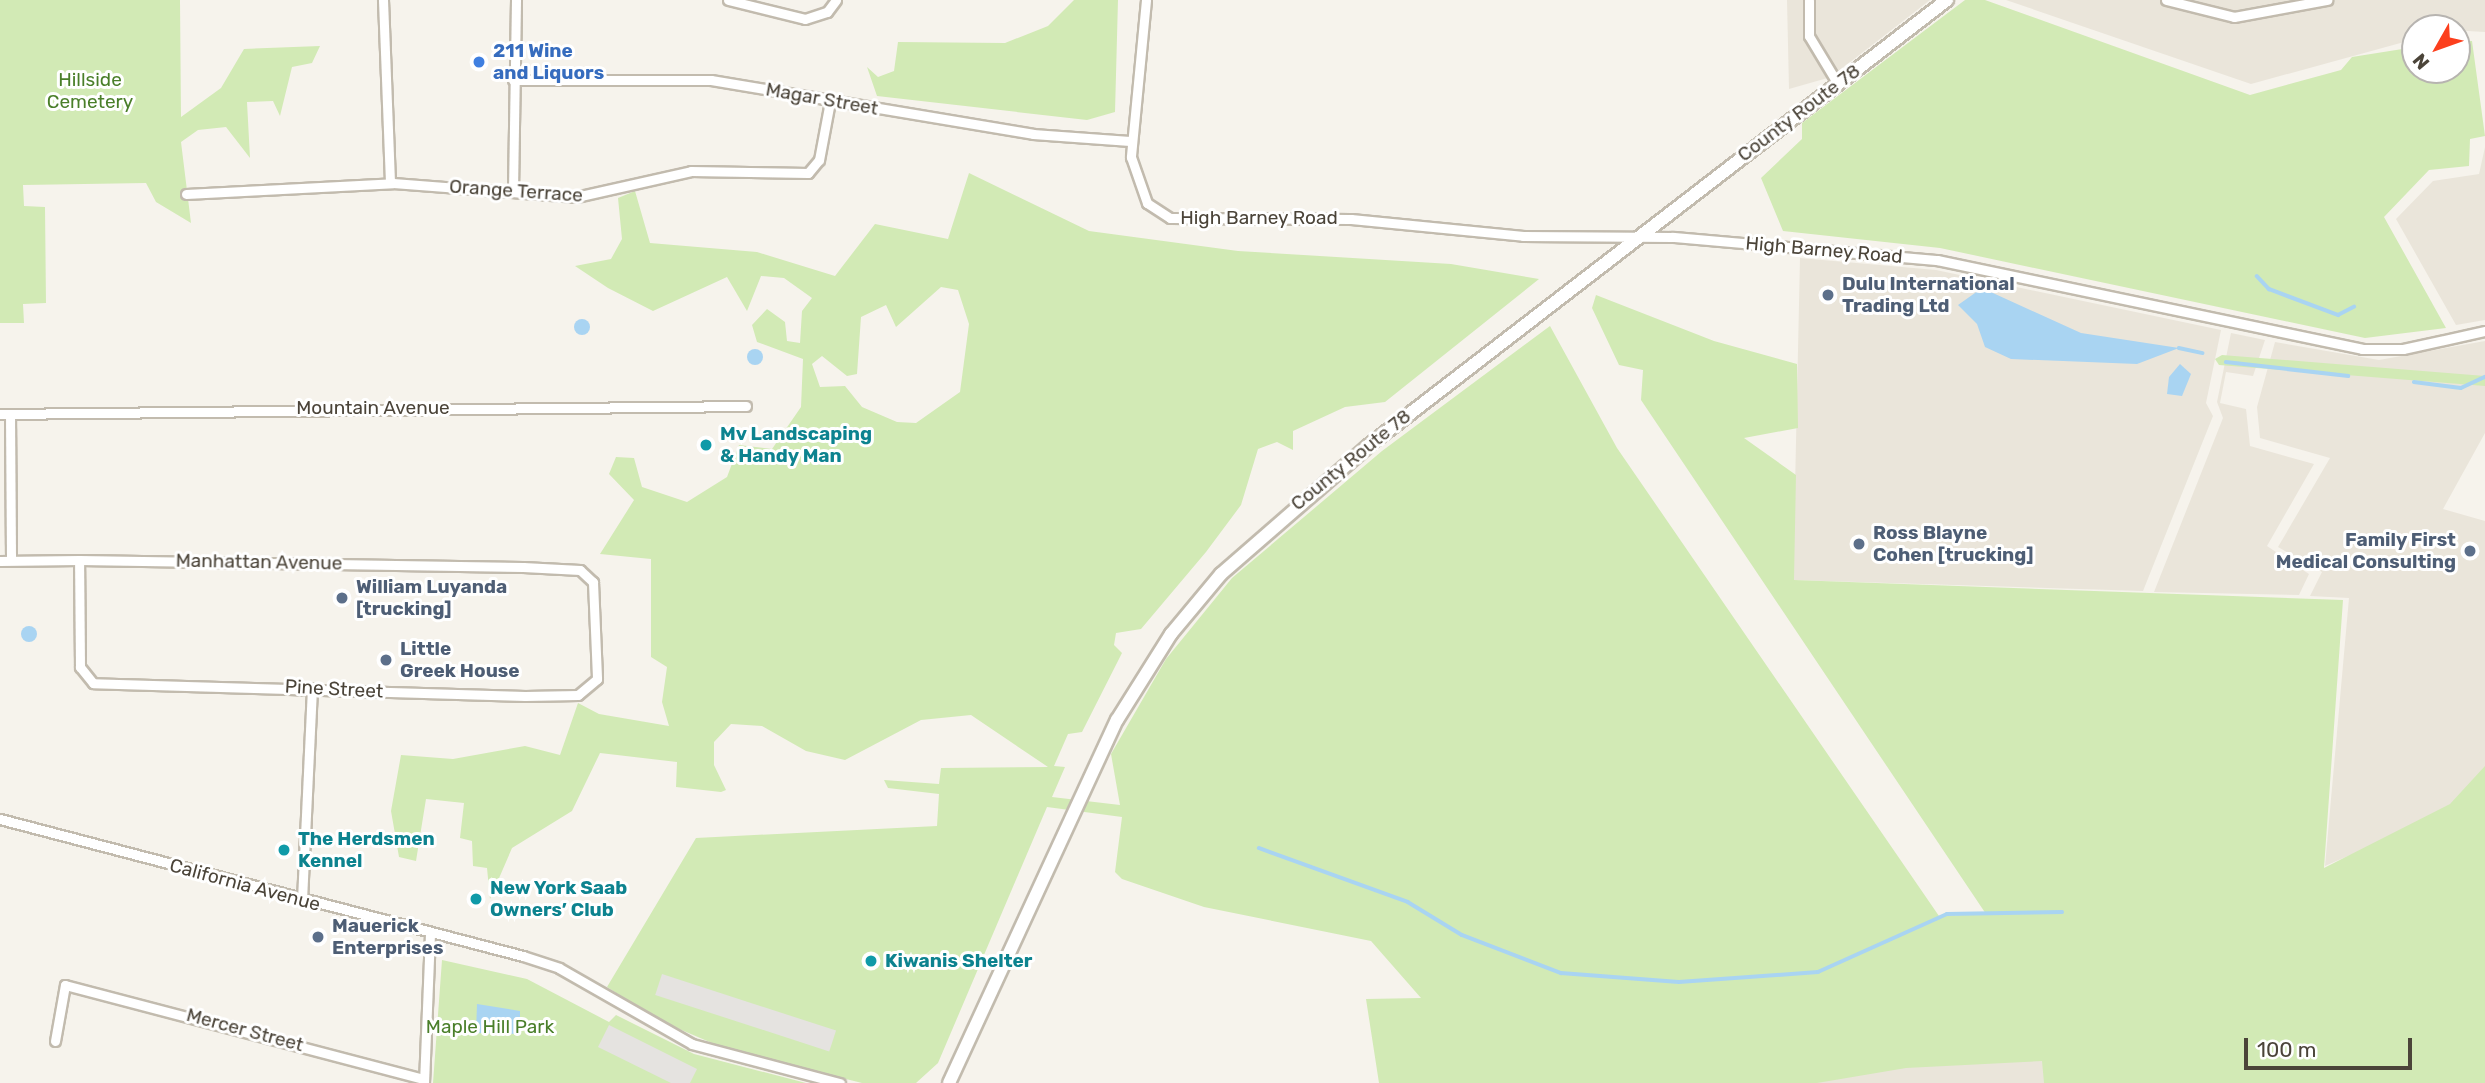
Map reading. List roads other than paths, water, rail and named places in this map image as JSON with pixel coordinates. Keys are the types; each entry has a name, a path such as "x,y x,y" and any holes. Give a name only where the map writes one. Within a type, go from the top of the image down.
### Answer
{"street":[{"path":"383,0 390,183"},
{"path":"513,191 516,0"},
{"path":"728,0 804,19 827,12 836,0"},
{"path":"1130,141 1146,0"},
{"path":"1818,0 1809,4 1813,47 1838,84"},
{"name":"County Route 78","path":"949,1083 1092,766 1171,634 1276,521 1636,237 1947,0"},
{"path":"2166,0 2234,17 2327,0"},
{"name":"Magar Street","path":"513,80 711,80 1032,134 1130,141"},
{"name":"Orange Terrace","path":"186,194 390,183 576,197 691,171 808,173 819,160 830,102"},
{"name":"High Barney Road","path":"1130,141 1142,193 1155,211 1180,219 1319,217 1523,236 1636,237 1937,260 2362,349 2403,349 2485,331"},
{"name":"Mountain Avenue","path":"5,414 746,406"},
{"path":"5,414 11,559"},
{"name":"Manhattan Avenue","path":"0,561 11,559 523,567 590,575 597,679 586,692"},
{"name":"Pine Street","path":"79,560 84,676 93,682 150,686 312,688 525,696 586,692"},
{"path":"302,900 312,688"},
{"name":"California Avenue","path":"0,819 559,968 641,1020 702,1048 840,1083"},
{"path":"424,1081 430,934"},
{"name":"Mercer Street","path":"55,1041 65,985 424,1081"}],"water":[{"path":"1982,288 2081,333 2179,348 2137,364 2011,359 1985,347 1977,324 1958,305"},
{"path":"579,319 585,319 590,327 588,333 579,335 574,330 574,324"},
{"path":"752,349 758,349 763,357 761,363 752,365 747,360 747,354"},
{"path":"2180,364 2191,374 2182,396 2167,394 2169,377"},
{"path":"29,626 35,628 35,640 29,642 23,640 21,634 23,628"},
{"path":"477,1004 520,1011 520,1034 476,1033"}],"waterway":[{"path":"2257,276 2269,289 2338,315 2354,307"},
{"path":"2179,348 2202,353"},
{"path":"2226,362 2348,376"},
{"path":"2414,382 2461,388 2485,377"},
{"path":"1259,848 1408,902 1462,935 1561,973 1679,982 1818,972 1947,914 2062,912"}],"place":[{"name":"211 Wine and Liquors","path":"479,62"},
{"name":"Dulu International Trading Ltd","path":"1828,295"},
{"name":"Mv Landscaping & Handy Man","path":"706,445"},
{"name":"Ross Blayne Cohen [trucking]","path":"1859,544"},
{"name":"Family First Medical Consulting","path":"2470,551"},
{"name":"William Luyanda [trucking]","path":"342,598"},
{"name":"Little Greek House","path":"386,660"},
{"name":"The Herdsmen Kennel","path":"284,850"},
{"name":"New York Saab Owners’ Club","path":"476,899"},
{"name":"Mauerick Enterprises","path":"318,937"},
{"name":"Kiwanis Shelter","path":"871,961"}],"park label":[{"name":"Hillside Cemetery","path":"90,91"},
{"name":"Maple Hill Park","path":"490,1027"}]}
